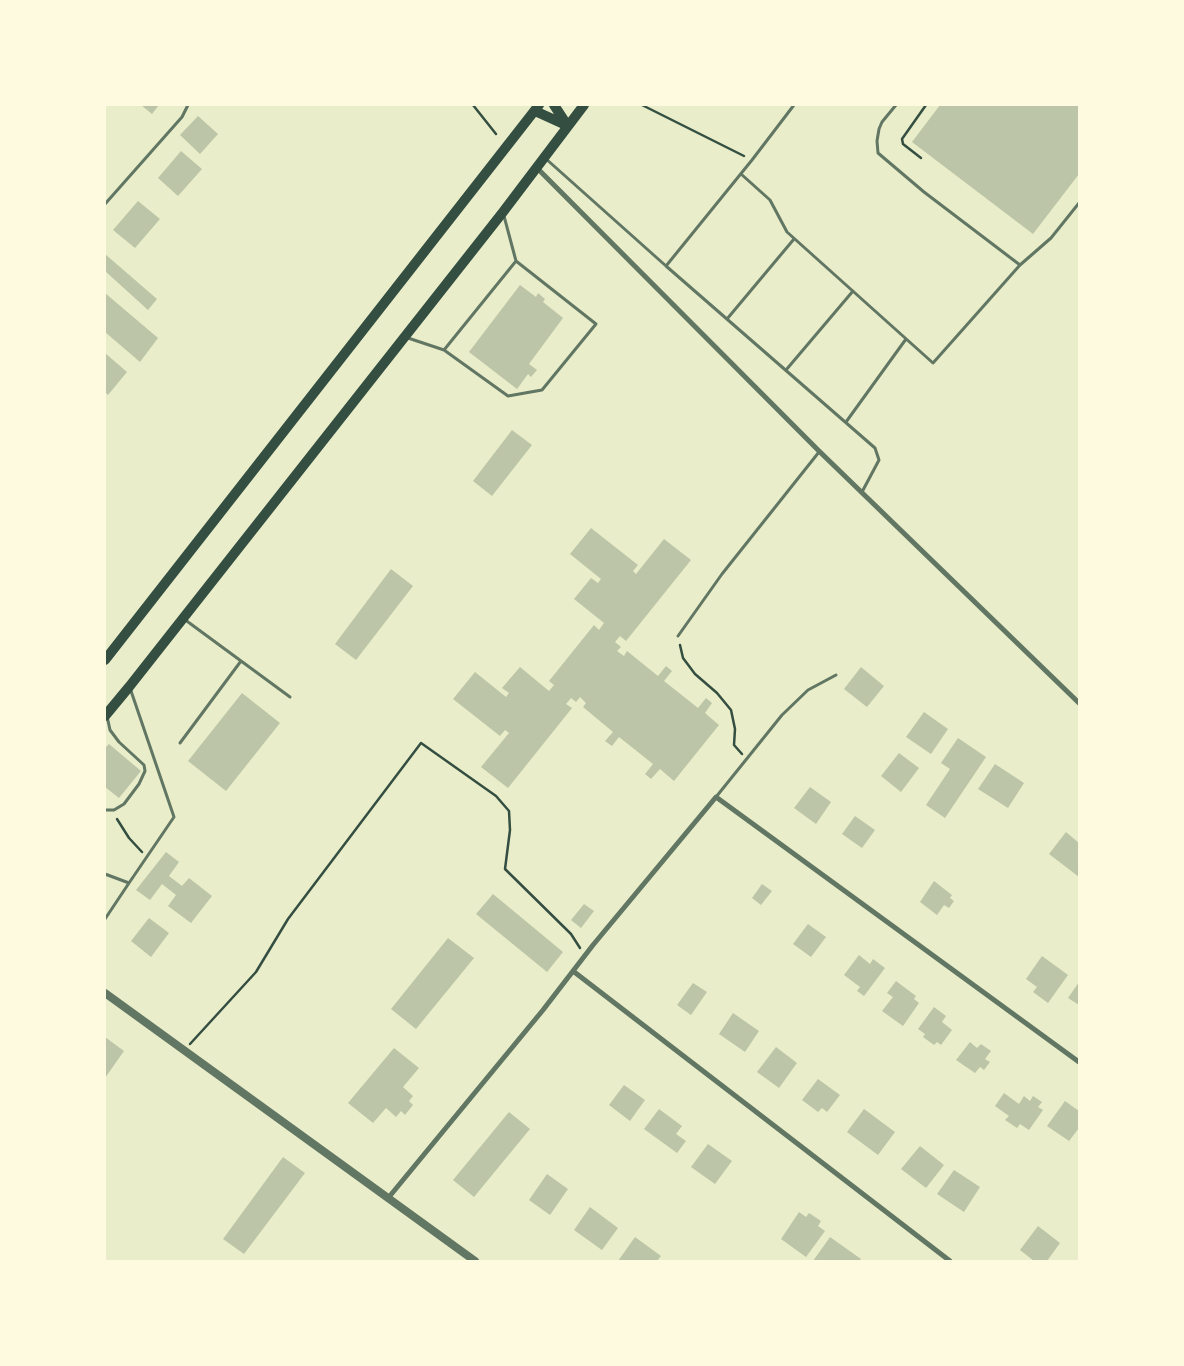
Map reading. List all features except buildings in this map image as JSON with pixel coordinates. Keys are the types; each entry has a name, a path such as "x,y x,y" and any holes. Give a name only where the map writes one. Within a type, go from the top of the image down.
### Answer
{"main road":[{"path":"554,105 568,126"},
{"path":"106,715 184,619 503,212 584,105"},
{"path":"105,660 537,108 568,126"}],"street":[{"path":"537,168 820,451 1079,703"},
{"path":"389,1197 584,956 716,797 1079,1062"},
{"path":"572,971 950,1261"},
{"path":"105,993 475,1261"}],"lane":[{"path":"105,204 182,117 188,105"},
{"path":"666,266 794,105"},
{"path":"896,105 882,122 879,129 877,140 878,153 924,192 1020,265"},
{"path":"544,158 876,448 879,460 862,492"},
{"path":"741,174 770,200 787,232 794,239 933,363 1020,265 1051,238 1079,203"},
{"path":"405,337 444,350 508,396 542,390 596,324 516,261 503,212"},
{"path":"727,319 794,239"},
{"path":"444,350 516,261"},
{"path":"786,370 853,291"},
{"path":"846,422 906,339"},
{"path":"678,636 722,574 820,451"},
{"path":"184,619 290,697"},
{"path":"180,743 241,661"},
{"path":"716,797 782,715 808,690 836,675"},
{"path":"105,919 174,817 129,688"},
{"path":"105,810 114,810 124,804 139,784 145,772 144,765 119,742 110,730 106,715"},
{"path":"105,874 129,883"}],"path":[{"path":"473,105 496,134"},
{"path":"642,105 752,160"},
{"path":"921,158 903,144 902,139 926,105"},
{"path":"678,636 683,658 695,674 731,710 735,728 734,745 746,759"},
{"path":"184,1051 256,972 288,919 421,743 496,796 509,811 510,830 505,870 571,934 584,956"},
{"path":"114,810 116,818 129,838 147,858"}]}
